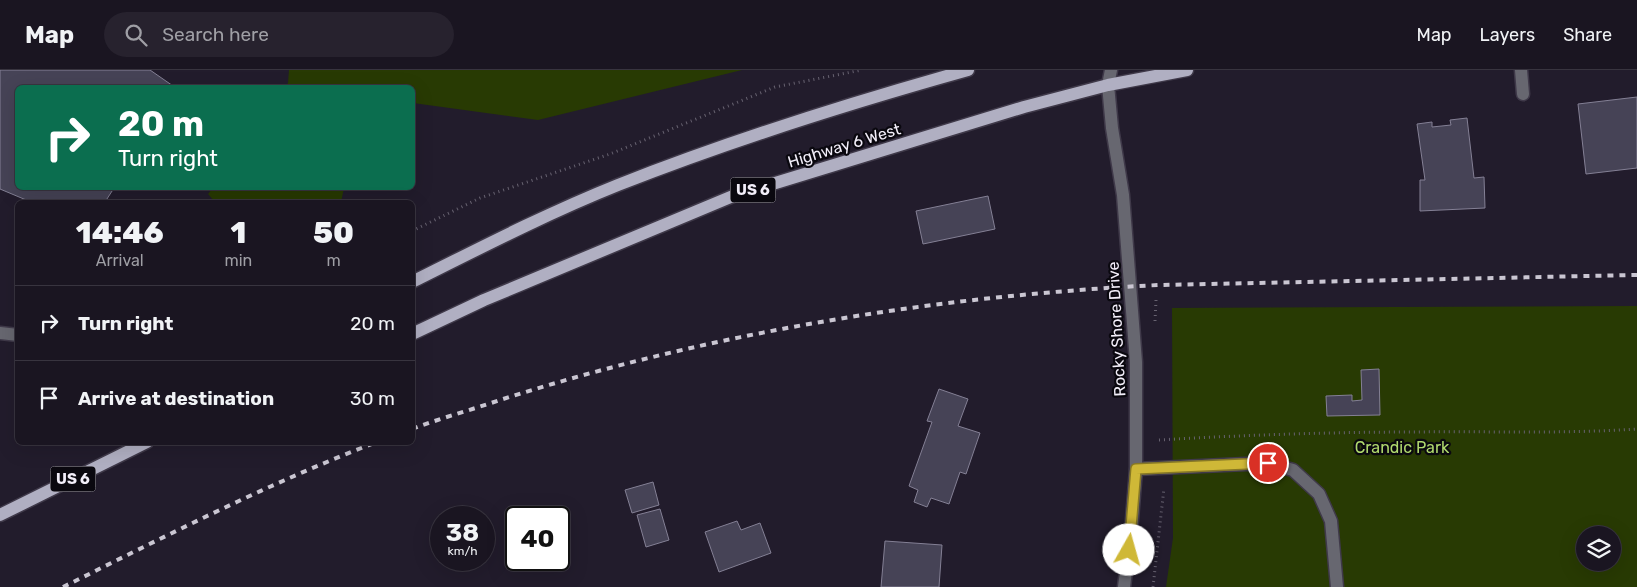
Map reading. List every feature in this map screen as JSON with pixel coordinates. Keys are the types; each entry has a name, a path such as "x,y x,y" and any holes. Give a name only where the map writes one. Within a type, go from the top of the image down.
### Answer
{"main road":[{"path":"415,280 488,243 617,186 693,157 864,100 968,70"},
{"name":"Highway 6 West","path":"415,333 484,300 733,196 1014,110 1108,85 1187,70"},
{"name":"US 6","path":"0,515 140,445"}],"street":[{"name":"Rocky Shore Drive","path":"1111,70 1108,85 1112,128 1123,194 1136,362 1136,469 1132,532 1124,587"},
{"path":"1521,70 1523,94"},
{"path":"0,333 15,335"},
{"path":"1136,469 1268,463 1293,470 1319,494 1331,521 1337,587"}],"path":[{"path":"415,230 480,198 610,154 775,87 862,70"},
{"path":"1153,587 1166,467 1159,440 1261,435 1416,432 1592,432 1637,429"}],"green space":[{"path":"289,70 742,70 538,120 415,103 415,85 286,85"},
{"path":"211,190 344,190 341,200 213,200 208,194"},
{"name":"Crandic Park","path":"1637,306 1637,587 1166,587 1173,538 1172,308"}],"building":[{"path":"0,70 150,70 172,85 15,85 15,190 113,190 106,200 26,200 0,189"},
{"path":"1637,97 1637,168 1586,174 1578,104"},
{"path":"1467,118 1474,178 1484,177 1485,208 1420,211 1420,180 1425,180 1417,124 1432,122 1432,127 1451,125 1450,120"},
{"path":"988,196 995,229 923,244 916,211"},
{"path":"1379,369 1380,415 1327,416 1326,396 1352,395 1352,401 1362,400 1361,370"},
{"path":"939,389 968,399 958,426 980,433 966,474 960,472 949,504 931,498 927,507 914,502 918,490 909,486 932,422 927,421"},
{"path":"653,482 659,505 632,513 625,490"},
{"path":"660,509 669,540 646,547 637,515"},
{"path":"737,521 741,530 760,523 771,553 719,572 705,532"},
{"path":"885,541 942,545 939,587 881,587"}],"railway":[{"path":"415,428 580,376 661,355 825,321 908,308 1075,290 1159,285 1637,275"},
{"path":"63,587 257,492 370,445"}],"route":[{"path":"1129,550 1136,469 1268,463"}]}
